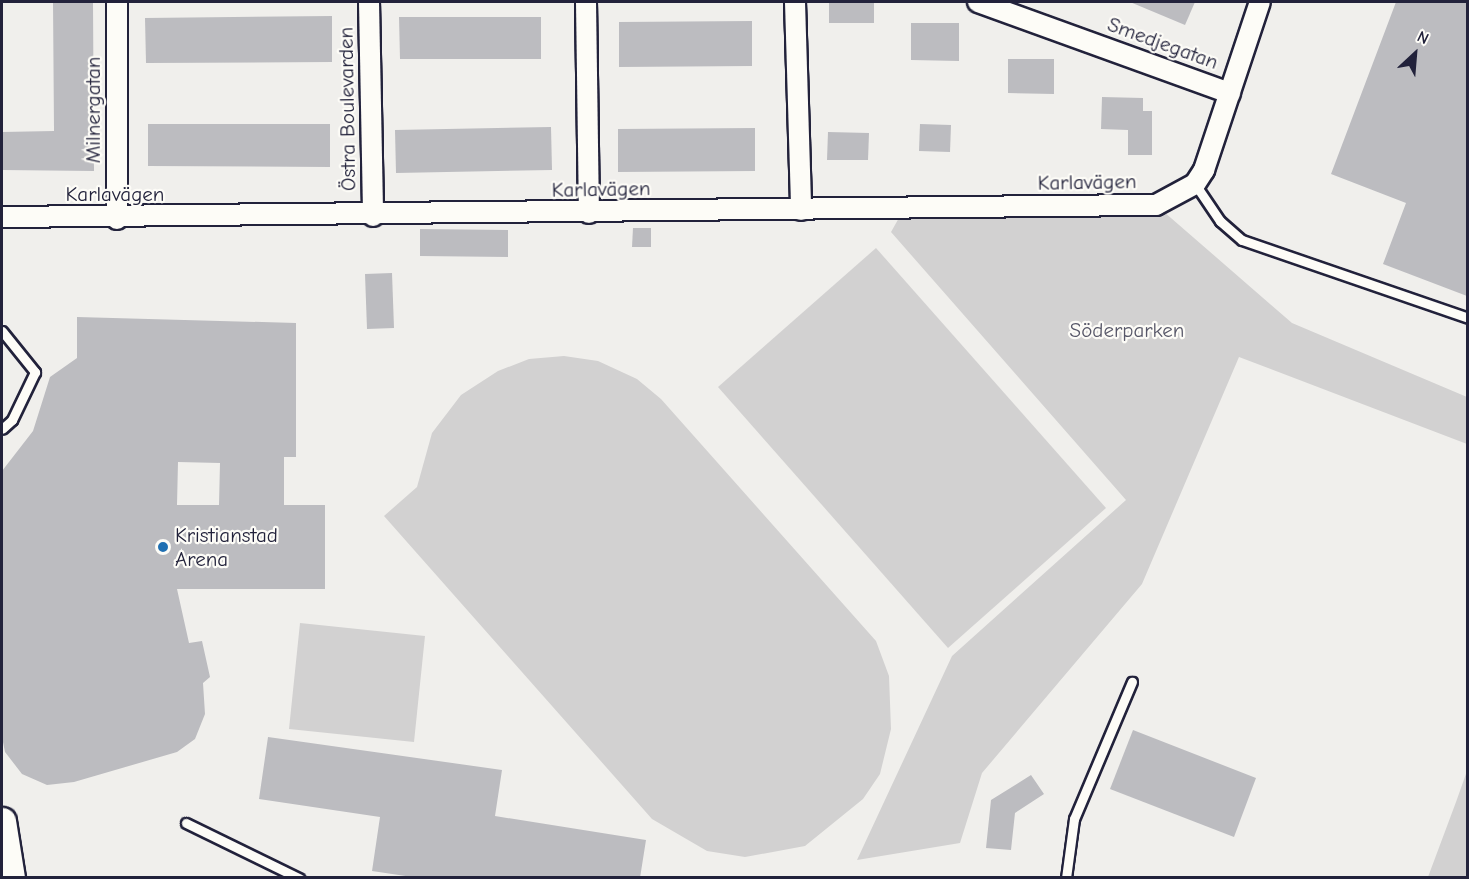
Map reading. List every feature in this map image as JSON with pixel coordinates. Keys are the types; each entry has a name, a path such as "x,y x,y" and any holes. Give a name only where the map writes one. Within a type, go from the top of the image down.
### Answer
{"street":[{"name":"Milnergatan","path":"117,2 117,219"},
{"name":"Östra Boulevarden","path":"369,2 373,216"},
{"path":"586,2 589,213"},
{"path":"795,2 801,210"},
{"name":"Smedjegatan","path":"978,2 1230,93"},
{"path":"1196,184 1230,93 1260,2"},
{"name":"Karlavägen","path":"2,218 117,219 1156,205 1196,184"},
{"path":"2,821 11,878"}],"lane":[{"path":"1196,184 1220,221 1242,240 1467,318"},
{"path":"2,331 35,372 12,420 2,429"},
{"path":"1066,878 1074,819 1132,682"},
{"path":"186,823 299,878"}],"green space":[{"name":"Söderparken","path":"1156,205 1292,323 1467,397 1467,444 1239,357 1142,584 982,773 960,843 857,860 952,656 1126,500 891,232 904,209"},
{"path":"876,248 1106,508 948,648 718,387"},
{"path":"564,356 598,361 637,379 661,399 876,641 889,676 891,729 880,774 863,799 805,846 745,857 707,851 652,819 384,516 417,487 432,433 461,395 498,371 529,359"},
{"path":"300,623 425,636 414,742 289,729"},
{"path":"1467,771 1467,877 1428,877 1456,802"}],"building":[{"path":"53,2 93,2 94,171 2,170 2,132 54,131"},
{"path":"829,2 874,2 874,23 829,23"},
{"path":"1130,2 1195,2 1185,25"},
{"path":"1396,2 1467,2 1467,296 1383,264 1406,203 1331,174"},
{"path":"332,16 332,62 146,63 145,18"},
{"path":"399,17 541,17 541,59 400,59"},
{"path":"752,21 752,66 619,67 619,22"},
{"path":"911,23 959,23 959,61 911,60"},
{"path":"1008,59 1054,59 1054,94 1008,93"},
{"path":"1102,97 1143,98 1143,111 1152,111 1152,155 1128,155 1128,130 1101,129"},
{"path":"148,124 330,124 330,167 148,166"},
{"path":"920,124 951,125 950,152 919,151"},
{"path":"551,127 552,170 396,173 395,130"},
{"path":"755,128 755,171 618,172 618,129"},
{"path":"828,132 869,133 868,160 827,160"},
{"path":"633,228 651,228 651,247 632,247"},
{"path":"420,229 508,230 508,257 420,256"},
{"path":"392,273 394,328 367,329 365,274"},
{"name":"Kristianstad Arena","path":"77,317 296,323 296,457 284,457 284,505 325,505 325,589 177,589 189,643 202,641 210,677 203,683 205,714 195,739 177,752 74,782 47,785 22,774 5,752 2,737 2,471 33,431 50,377 77,358","holes":["178,462 220,463 219,505 177,505"]},
{"path":"1133,730 1256,778 1234,837 1110,789"},
{"path":"268,737 502,770 495,816 646,840 640,878 419,878 372,871 380,817 259,799"},
{"path":"1031,775 1044,794 1015,813 1011,850 986,848 991,800"}],"place":[{"name":"Kristianstad Arena","path":"163,547"}]}
